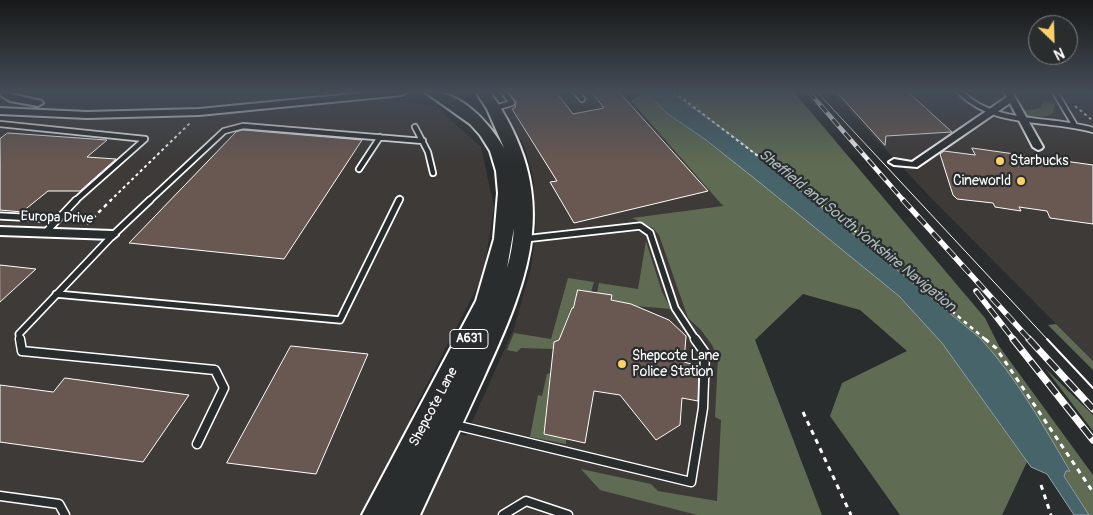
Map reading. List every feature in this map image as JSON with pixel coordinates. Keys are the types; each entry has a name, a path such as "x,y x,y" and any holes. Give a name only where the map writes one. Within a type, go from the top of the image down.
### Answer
{"highway":[{"name":"Shepcote Lane","path":"377,515 487,301 497,272 507,220 505,184 509,165 487,134 468,116"},
{"name":"Shepcote Lane","path":"404,515 489,340 519,260 522,239 522,199 509,165 506,129 501,116"}],"street":[{"path":"894,162 914,164 985,116"},
{"path":"1021,116 1038,147"},
{"name":"Europa Drive","path":"1,232 113,235"}],"lane":[{"path":"1007,116 1023,120 1056,121 1093,130"},
{"path":"1069,116 1074,124"},
{"path":"0,124 145,139 56,219 45,233"},
{"path":"197,444 224,388 215,370 22,351 18,334 113,235 224,131 243,126 423,141"},
{"path":"323,133 328,126"},
{"path":"415,127 432,163 433,173"},
{"path":"359,169 380,137"},
{"path":"56,294 340,320 400,199"},
{"path":"0,216 56,219"},
{"path":"449,424 483,434 692,482 703,408 705,353 675,308 650,233 640,226 554,237 522,239"},
{"path":"0,496 59,504 65,515"},
{"path":"503,515 526,501 568,515"}],"path":[{"path":"80,234 95,214 195,116"},
{"path":"705,116 880,250 996,348 1093,492"},
{"path":"803,412 851,515"},
{"path":"1041,485 1051,515"}],"shaded area":[{"path":"208,116 446,116 481,147 494,207 483,276 410,417 466,436 514,328 531,268 536,231 533,178 525,148 509,116 644,116 724,206 727,515 0,515 0,119 188,118"},
{"path":"854,116 1093,116 1093,361 931,198"}],"green space":[{"path":"644,116 671,116 706,140 899,296 942,343 1027,462 1002,515 900,515 830,416 842,383 907,351 860,310 803,294 755,340 822,515 697,515 600,490 581,469 651,484 658,491 717,501 721,420 715,417 718,358 712,345 701,330 688,318 659,235 653,228 632,218 723,206"},
{"path":"703,116 814,116 985,318 999,346 1093,475 1093,515 1089,515 1064,475 1066,471 1070,470 1028,402 980,338 735,140"},
{"path":"646,241 662,292 671,309 636,306 611,300 612,295 597,293 599,283 638,289"},
{"path":"568,278 594,282 591,292 578,290 573,308 571,308 559,340 554,342 553,349 521,348 517,352 507,350 514,333 551,339"},
{"path":"1056,324 1093,361 1093,370 1048,325"},
{"path":"1045,368 1093,415 1093,431"},
{"path":"550,373 544,434 566,439 566,444 530,437 538,395 542,396 547,374"}],"water":[{"path":"671,116 704,116 740,141 980,338 1017,385 1039,419 1070,471 1066,471 1064,476 1089,515 1074,515 1047,474 1031,467 942,343 899,296 706,140"}],"building":[{"path":"516,116 641,116 708,191 574,223 550,182 557,181"},
{"path":"859,116 934,116 952,132 886,136 885,145"},
{"path":"243,130 362,140 284,259 129,243 236,132"},
{"path":"8,133 107,140 87,157 116,159 80,191 48,191 22,212 0,210 0,139"},
{"name":"Cineworld","path":"972,148 1093,165 1093,224 1050,218 1047,211 1019,207 1021,211 995,207 993,203 957,199 953,195 940,154 944,151 975,155"},
{"path":"0,265 36,269 0,302"},
{"name":"Shepcote Lane Police Station","path":"578,290 612,295 611,300 631,304 669,320 686,336 684,362 699,366 698,401 682,398 680,425 656,440 620,395 594,391 585,443 544,434 554,342 559,340 573,308"},
{"path":"291,346 368,354 316,474 227,463"},
{"path":"65,378 189,395 143,462 0,442 0,385 53,392"}],"tram line":[{"path":"839,116 1048,340"},
{"path":"1047,339 1093,388"}],"railway":[{"path":"830,116 904,201"},
{"path":"903,200 1030,340"},
{"path":"976,291 1014,340"},
{"path":"1013,339 1093,440"},
{"path":"1029,339 1093,409"}],"place":[{"name":"Starbucks","path":"1000,161"},
{"name":"Cineworld","path":"1021,181"},
{"name":"Shepcote Lane Police Station","path":"622,364"}],"water label":[{"name":"Sheffield and South Yorkshire Navigation","path":"857,231"}]}
